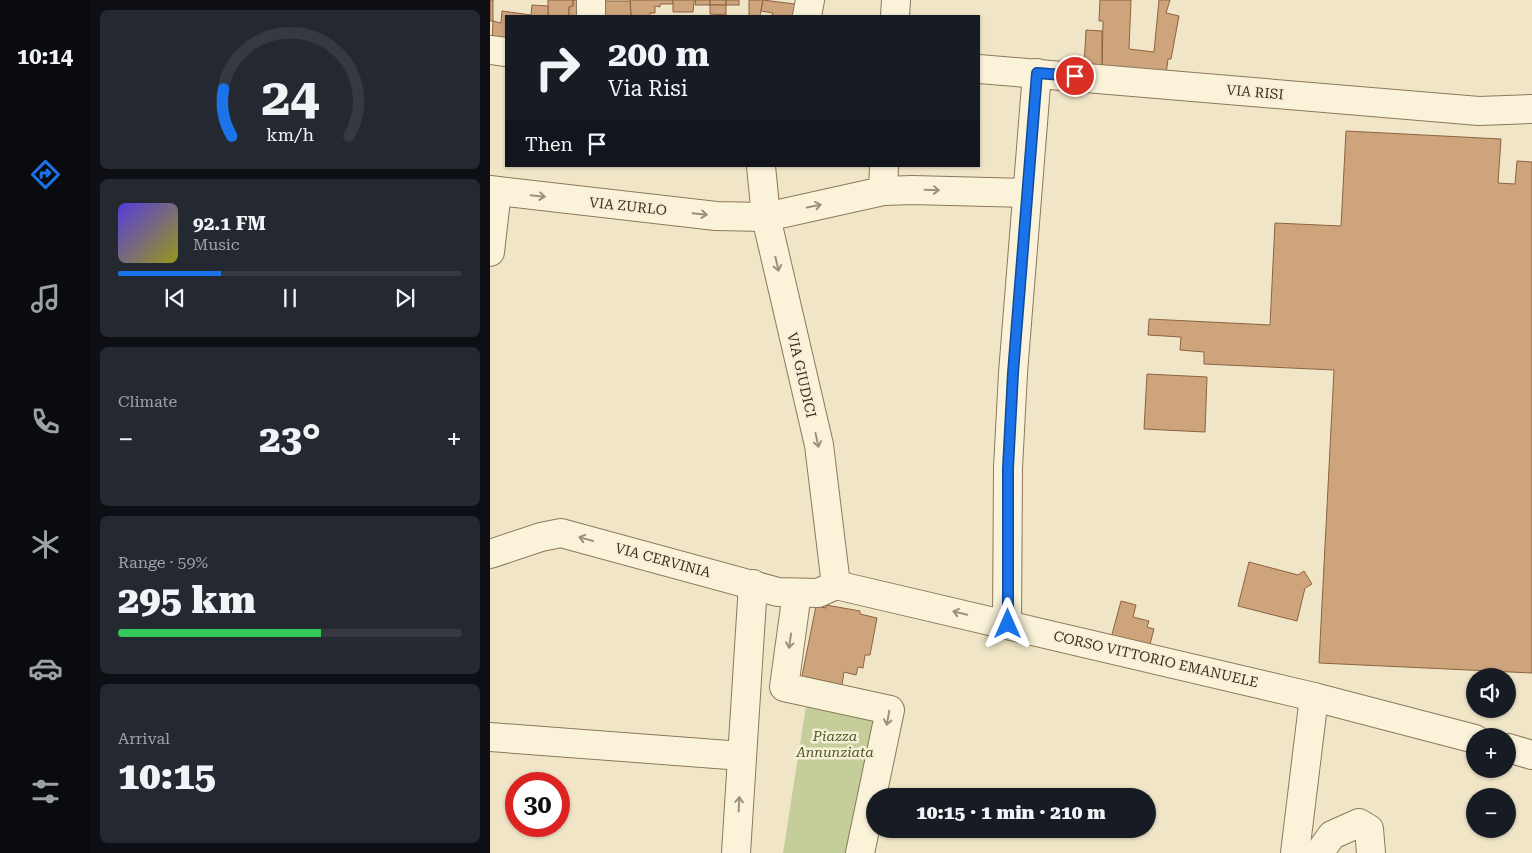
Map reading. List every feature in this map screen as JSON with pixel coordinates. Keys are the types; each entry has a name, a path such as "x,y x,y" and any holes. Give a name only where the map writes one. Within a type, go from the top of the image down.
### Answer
{"street":[{"path":"591,0 591,15"},
{"path":"807,15 810,0"},
{"path":"895,15 896,0"},
{"path":"490,50 505,52"},
{"name":"VIA RISI","path":"980,69 1479,111 1532,109"},
{"path":"1008,624 1008,468 1013,373 1037,73"},
{"name":"VIA GIUDICI","path":"761,167 766,217 818,445 836,584"},
{"name":"VIA ZURLO","path":"494,191 716,216 766,217 884,179 912,190 1027,193"},
{"path":"490,252 494,191"},
{"name":"VIA CERVINIA","path":"490,560 541,537 561,533 778,592 818,593 836,584"},
{"path":"736,853 746,683 752,627 753,584"},
{"name":"CORSO VITTORIO EMANUELE","path":"836,584 1314,697 1466,738"},
{"path":"784,687 797,593"},
{"path":"746,683 784,687 890,710 860,853"},
{"path":"1295,853 1314,697"},
{"path":"490,737 742,756"},
{"path":"1516,750 1532,755"},
{"path":"1319,853 1332,836 1359,823 1369,829 1371,853"}],"green space":[{"name":"Piazza Annunziata","path":"806,706 877,713 849,853 783,853"}],"building":[{"path":"490,0 493,0 493,21 490,21"},
{"path":"548,0 573,0 573,6 569,7 569,15 548,15"},
{"path":"573,0 586,0 586,15 569,15 569,7 573,6"},
{"path":"630,0 673,0 673,4 660,4 660,7 655,6 655,13 650,13 650,15 631,15"},
{"path":"673,0 696,0 694,1 693,12 673,12"},
{"path":"696,0 710,0 710,5 695,5"},
{"path":"710,0 726,0 726,5 710,5"},
{"path":"726,0 739,0 739,5 726,5"},
{"path":"749,0 763,0 760,15 749,15"},
{"path":"763,0 803,5 801,15 772,15 773,13 761,11"},
{"path":"1100,0 1131,0 1129,49 1154,52 1159,0 1170,0 1166,13 1179,16 1166,75 1102,70 1103,21 1099,21"},
{"path":"594,1 630,1 631,15 595,15"},
{"path":"532,5 548,6 548,15 531,15"},
{"path":"710,5 726,5 726,15 710,14"},
{"path":"502,11 531,15 505,15 505,46 492,44 493,21 501,23"},
{"path":"1086,30 1102,31 1102,67 1084,66"},
{"path":"1346,131 1501,139 1498,183 1515,184 1517,161 1532,162 1532,673 1516,672 1516,668 1466,668 1466,670 1319,663 1334,370 1204,364 1204,352 1180,350 1181,337 1148,335 1149,319 1270,325 1275,223 1341,226"},
{"path":"1147,374 1207,377 1205,432 1144,429"},
{"path":"1249,562 1298,575 1304,571 1312,584 1305,588 1297,621 1238,606"},
{"path":"1121,601 1136,605 1133,617 1149,621 1147,627 1154,629 1149,648 1111,638"},
{"path":"826,605 860,611 860,614 877,618 870,655 865,655 863,668 858,667 856,675 844,672 842,685 802,676 816,606 826,608"}],"route":[{"path":"1008,624 1008,468 1013,373 1037,73 1075,76"}]}
